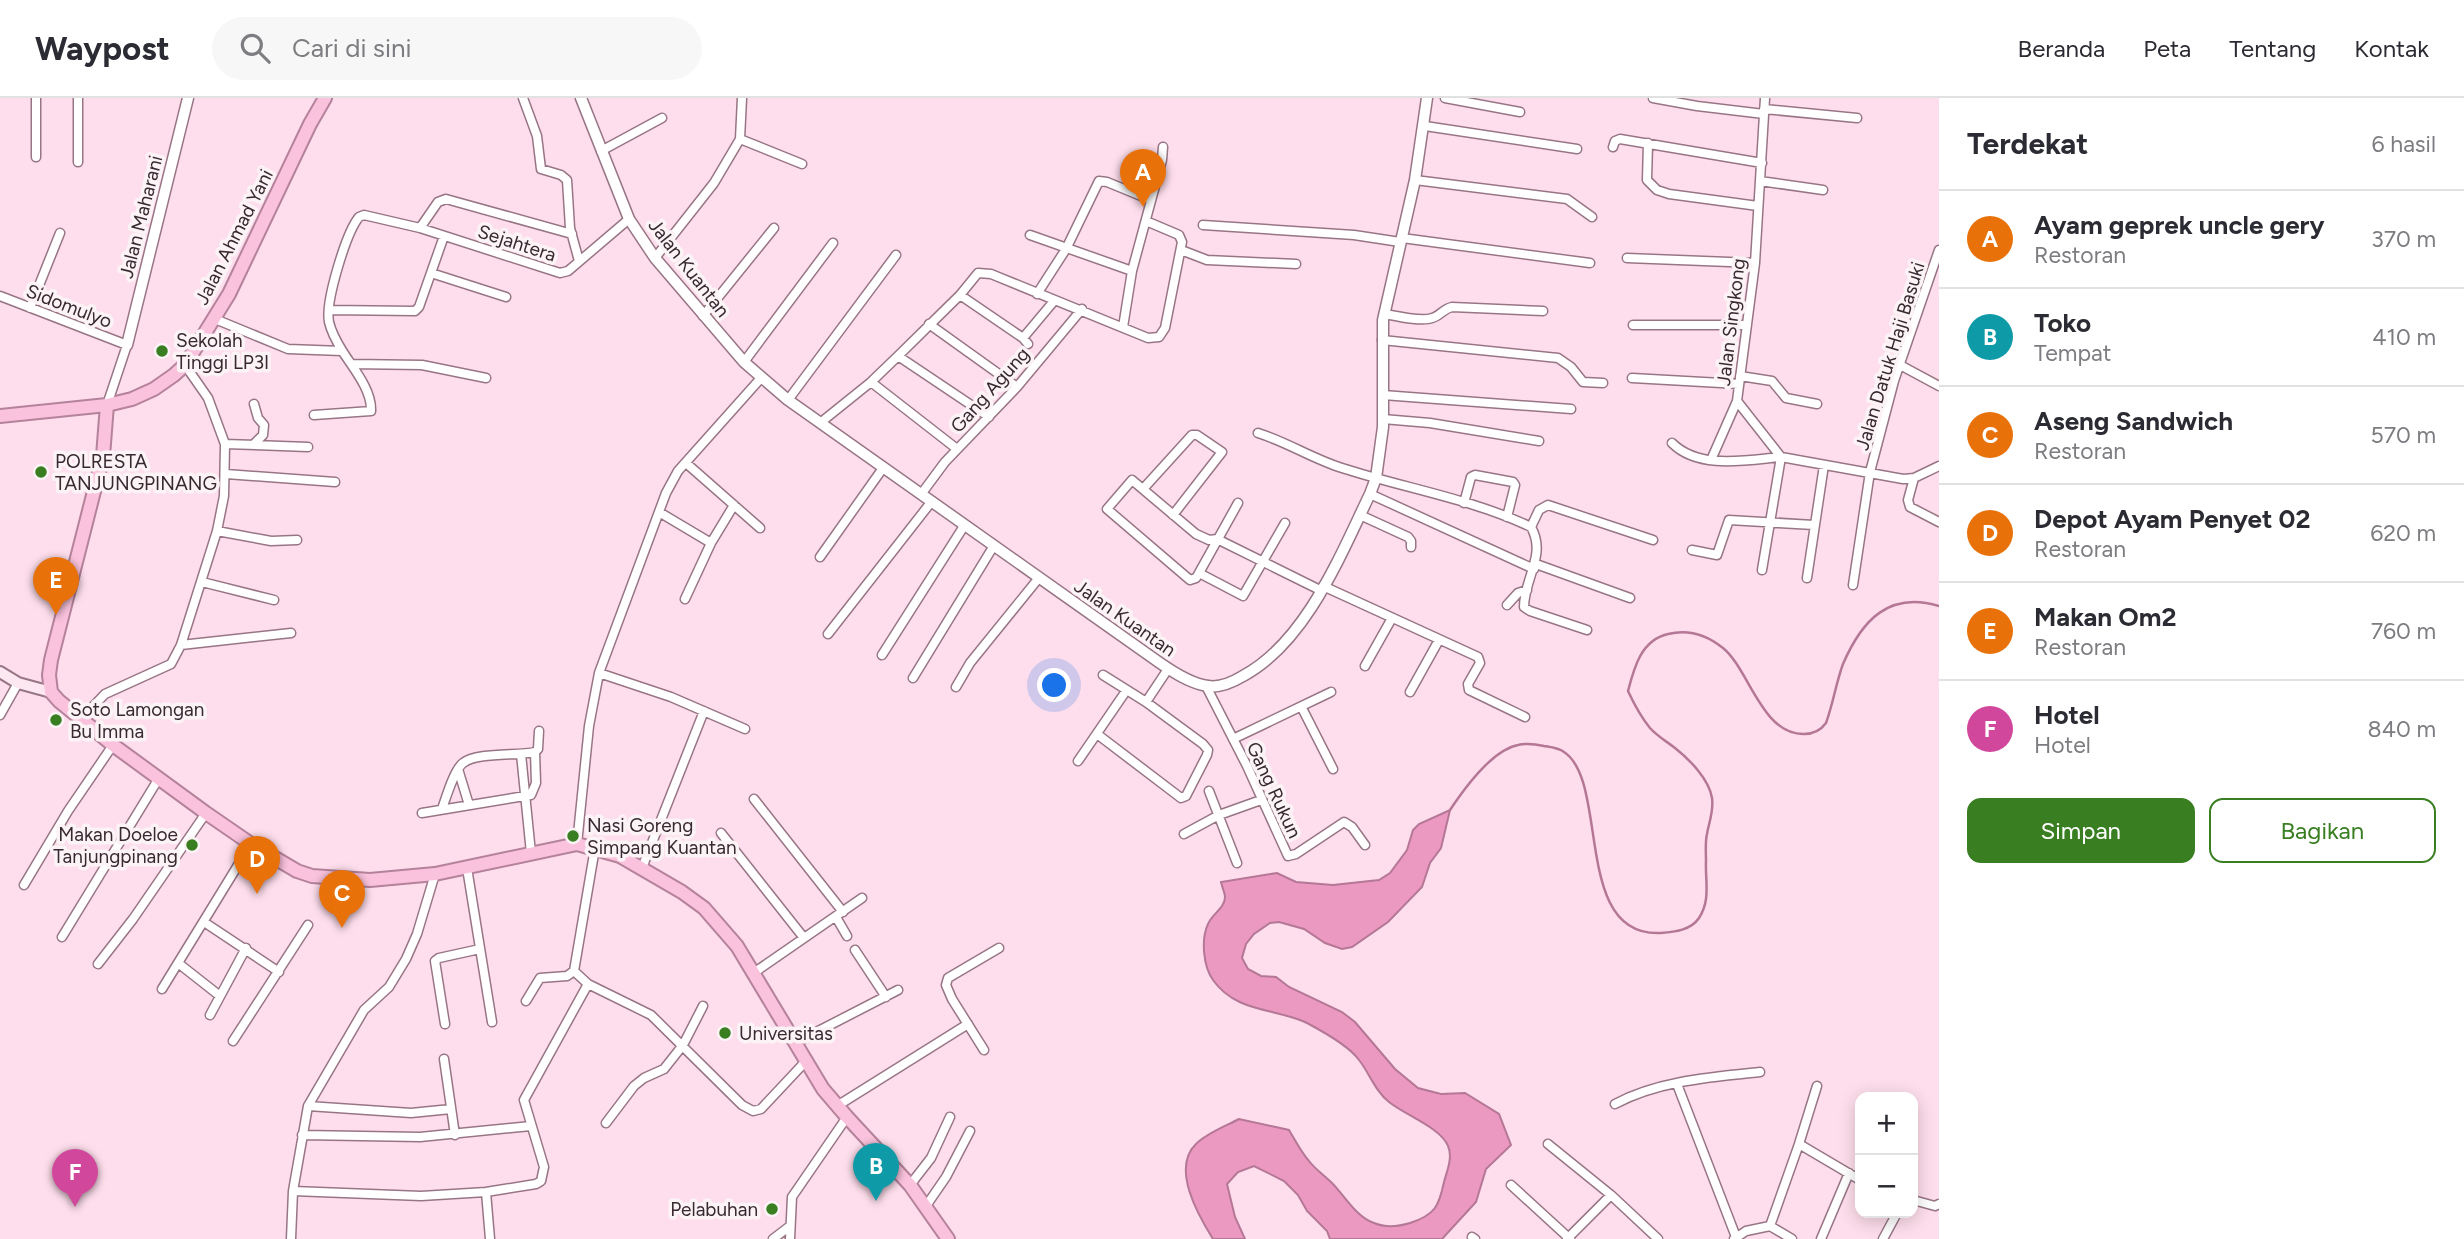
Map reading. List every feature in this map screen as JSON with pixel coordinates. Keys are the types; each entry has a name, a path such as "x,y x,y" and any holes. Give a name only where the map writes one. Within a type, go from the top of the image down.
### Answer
{"highway":[{"name":"Jalan Ahmad Yani","path":"0,416 107,405 154,389 185,365 215,319 325,98"},
{"path":"107,405 103,456 51,660 51,692 113,745 206,813 284,864 313,876 370,880 435,874 578,844 620,856 642,868 704,908 737,946 806,1061 837,1106 911,1185 948,1239"}],"main road":[{"path":"0,673 18,682 51,692"}],"street":[{"path":"36,98 36,157"},
{"path":"78,98 78,162"},
{"name":"Jalan Maharani","path":"127,345 188,98"},
{"path":"523,98 537,136 541,169 561,175 567,180 572,234 579,261"},
{"name":"Jalan Kuantan","path":"581,98 629,219 655,258 703,316 761,378 993,547 1168,669 1206,686"},
{"path":"655,258 714,183 740,139 742,98"},
{"path":"1206,686 1230,683 1268,660 1301,624 1370,494 1376,478 1383,419 1382,340 1385,314 1415,180 1427,98"},
{"path":"1445,98 1520,112"},
{"path":"1653,98 1697,106 1857,118"},
{"name":"Jalan Singkong","path":"1765,98 1755,263 1737,401 1781,457"},
{"path":"601,151 662,118"},
{"path":"1424,127 1577,149"},
{"path":"740,139 802,164"},
{"path":"1613,147 1617,139 1762,163"},
{"path":"1648,143 1647,180 1657,190 1758,206"},
{"path":"1123,327 1132,271 1162,160 1163,147"},
{"path":"1037,294 1066,249 1092,191 1100,180 1150,200"},
{"path":"1415,180 1567,199 1592,217"},
{"path":"1760,181 1823,190"},
{"path":"420,228 438,202 446,200 572,234"},
{"name":"Sejahtera","path":"329,310 338,267 359,217 364,215 420,228 552,273 568,271 629,219"},
{"path":"821,422 871,382 960,295 975,276 983,272 1153,339 1162,333 1181,250 1181,238 1146,221"},
{"path":"1203,225 1354,235 1590,263"},
{"path":"703,316 774,228"},
{"path":"30,308 60,233"},
{"path":"1030,235 1132,271"},
{"path":"314,415 372,411 371,401 329,323 329,310 415,311 419,307 444,236"},
{"path":"744,362 833,243"},
{"path":"1181,250 1207,260 1296,264"},
{"name":"Jalan Datuk Haji Basuki","path":"1870,472 1900,365 1939,250"},
{"path":"788,400 896,255"},
{"path":"1626,258 1755,263"},
{"path":"431,273 506,297"},
{"path":"1930,279 1939,284"},
{"path":"960,295 1026,341 1054,301"},
{"name":"Sidomulyo","path":"0,296 127,345"},
{"path":"1385,314 1428,319 1452,307 1543,311"},
{"name":"Gang Agung","path":"922,493 957,449 1017,387 1082,309"},
{"path":"215,319 288,349 342,351"},
{"path":"929,324 1017,387"},
{"path":"1633,324 1747,325"},
{"path":"1382,340 1558,358 1571,367 1583,382 1603,383"},
{"path":"107,405 127,345"},
{"path":"898,356 989,417"},
{"path":"352,364 422,365 486,378"},
{"path":"81,719 105,694 171,664 181,646 217,531 226,474 225,444 208,398 185,365"},
{"path":"1900,365 1939,386"},
{"path":"578,844 589,726 599,673 666,493 686,463 761,378"},
{"path":"1632,378 1772,381 1786,398 1817,404"},
{"path":"871,382 957,449"},
{"path":"1383,396 1570,409"},
{"path":"1712,460 1737,401"},
{"path":"254,404 258,418 264,425 263,435 254,444"},
{"path":"1383,419 1430,422 1539,441"},
{"path":"1258,433 1283,441 1337,467 1464,503 1531,527 1538,544 1535,567 1524,603 1526,609 1587,630"},
{"path":"1143,489 1192,435 1222,452 1173,515"},
{"path":"1672,443 1686,455 1712,460 1741,462 1781,457 1894,478 1914,478 1939,466"},
{"path":"225,444 308,447"},
{"path":"1762,570 1781,457"},
{"path":"686,463 760,528"},
{"path":"1807,578 1824,465"},
{"path":"820,557 883,467"},
{"path":"1853,585 1870,472"},
{"path":"226,474 335,482"},
{"path":"1464,503 1471,477 1475,475 1513,482 1515,485 1507,517"},
{"path":"1914,478 1908,500 1910,507 1939,522"},
{"path":"1238,503 1217,539 1196,578 1190,580 1107,510 1130,480 1205,540 1217,539 1480,659 1468,684 1469,691 1525,718"},
{"path":"1370,494 1535,567 1630,598"},
{"path":"828,634 932,501"},
{"path":"685,599 711,542 734,505"},
{"path":"1531,527 1539,510 1548,505 1653,540"},
{"path":"659,512 711,542"},
{"path":"1360,515 1408,537 1411,547"},
{"path":"1692,550 1717,555 1729,520 1814,525"},
{"path":"1199,573 1243,596 1285,523"},
{"path":"882,655 964,526"},
{"path":"217,531 271,541 298,540"},
{"path":"913,678 993,547"},
{"path":"956,687 975,657 1038,579"},
{"path":"202,582 274,600"},
{"path":"1507,605 1518,593 1527,590"},
{"path":"1365,666 1392,618"},
{"path":"181,646 291,633"},
{"path":"1410,692 1439,640"},
{"path":"1146,702 1168,669"},
{"path":"599,673 704,711 745,729"},
{"path":"1097,734 1177,797 1184,798 1207,755 1207,747 1146,702 1103,675"},
{"path":"0,715 18,682"},
{"name":"Gang Rukun","path":"1206,686 1288,856 1296,854 1344,822 1352,827 1365,845"},
{"path":"1078,761 1126,691"},
{"path":"1233,739 1331,692"},
{"path":"1302,708 1333,769"},
{"path":"642,868 704,711"},
{"path":"422,813 531,795 536,783 535,752 538,749 539,731"},
{"path":"24,886 68,811 113,745"},
{"path":"442,809 463,763 535,752"},
{"path":"522,754 531,853"},
{"path":"458,769 469,805"},
{"path":"62,937 159,778"},
{"path":"1209,791 1237,863"},
{"path":"754,799 839,914 847,936"},
{"path":"1184,834 1219,815 1261,800"},
{"path":"98,964 133,919 206,813"},
{"path":"721,833 804,938"},
{"path":"162,989 251,844"},
{"path":"526,1001 540,978 567,976 574,971 595,848"},
{"path":"467,868 492,1021"},
{"path":"291,1239 293,1191 308,1106 364,1010 389,987 406,959 417,934 435,874"},
{"path":"755,972 862,898"},
{"path":"204,922 279,972"},
{"path":"233,1041 308,925"},
{"path":"210,1014 246,948"},
{"path":"984,1050 946,988 947,980 999,948"},
{"path":"445,1024 435,961 480,949"},
{"path":"855,950 886,997"},
{"path":"178,963 220,996"},
{"path":"574,971 588,984 643,1010 683,1045 742,1105 753,1111 761,1109 806,1061"},
{"path":"293,1191 421,1196 486,1192 541,1181 545,1170 524,1105 525,1095 588,984"},
{"path":"795,1043 898,990"},
{"path":"606,1123 634,1086 664,1069 683,1045 702,1006"},
{"path":"837,1106 968,1024"},
{"path":"444,1059 455,1135"},
{"path":"1615,1104 1634,1094 1697,1079 1760,1072"},
{"path":"1677,1084 1735,1238 1754,1228 1770,1226 1791,1239"},
{"path":"1770,1226 1817,1086"},
{"path":"308,1106 411,1113 451,1109"},
{"path":"790,1239 791,1201 794,1192 847,1117"},
{"path":"911,1185 931,1158 950,1117"},
{"path":"302,1135 376,1138 455,1135 531,1126"},
{"path":"926,1206 946,1177 970,1130"},
{"path":"1548,1144 1611,1195 1658,1239"},
{"path":"1799,1144 1855,1177"},
{"path":"1821,1239 1849,1173"},
{"path":"1511,1185 1568,1238 1611,1195"},
{"path":"486,1192 490,1239"},
{"path":"1918,1201 1935,1206 1939,1204"},
{"path":"1883,1239 1894,1218"},
{"path":"773,1239 790,1226"}],"shaded area":[{"path":"1450,810 1441,848 1430,863 1422,887 1388,922 1352,947 1342,949 1325,943 1304,929 1279,922 1270,923 1254,934 1246,944 1242,958 1248,969 1261,976 1276,977 1289,987 1342,1012 1355,1022 1395,1069 1418,1088 1441,1094 1465,1093 1499,1114 1511,1145 1486,1169 1476,1202 1442,1239 1330,1239 1327,1231 1307,1211 1298,1195 1284,1181 1254,1166 1238,1172 1227,1184 1235,1217 1245,1239 1213,1239 1194,1205 1186,1178 1186,1166 1189,1154 1200,1140 1239,1119 1289,1130 1311,1164 1356,1211 1374,1223 1392,1226 1410,1223 1425,1217 1438,1203 1450,1159 1444,1139 1384,1098 1355,1055 1335,1040 1307,1023 1245,1004 1222,991 1210,974 1204,945 1208,924 1224,901 1221,882 1277,873 1296,882 1333,885 1379,880 1390,873 1407,850 1413,830 1419,824"}],"waterway":[{"path":"1450,810 1489,762 1508,748 1531,744 1562,751 1578,769 1586,794 1603,886 1615,911 1633,928 1661,933 1687,928 1696,922 1705,904 1706,840 1712,798 1698,770 1650,728 1628,691 1636,664 1645,649 1659,637 1675,633 1697,634 1710,640 1732,658 1777,724 1790,731 1807,734 1819,730 1826,723 1843,664 1859,634 1869,622 1892,606 1921,602 1939,606"}],"place":[{"name":"Ayam geprek uncle gery","path":"1143,207"},
{"name":"Sekolah Tinggi LP3I","path":"162,351"},
{"name":"POLRESTA TANJUNGPINANG","path":"41,472"},
{"name":"Makan Om2","path":"56,615"},
{"name":"Soto Lamongan Bu Imma","path":"56,720"},
{"name":"Nasi Goreng Simpang Kuantan","path":"573,836"},
{"name":"Makan Doeloe Tanjungpinang","path":"192,845"},
{"name":"Depot Ayam Penyet 02","path":"257,894"},
{"name":"Aseng Sandwich","path":"342,928"},
{"name":"Universitas","path":"725,1033"},
{"name":"Toko","path":"876,1201"},
{"name":"Hotel","path":"75,1207"},
{"name":"Pelabuhan","path":"772,1209"}]}
